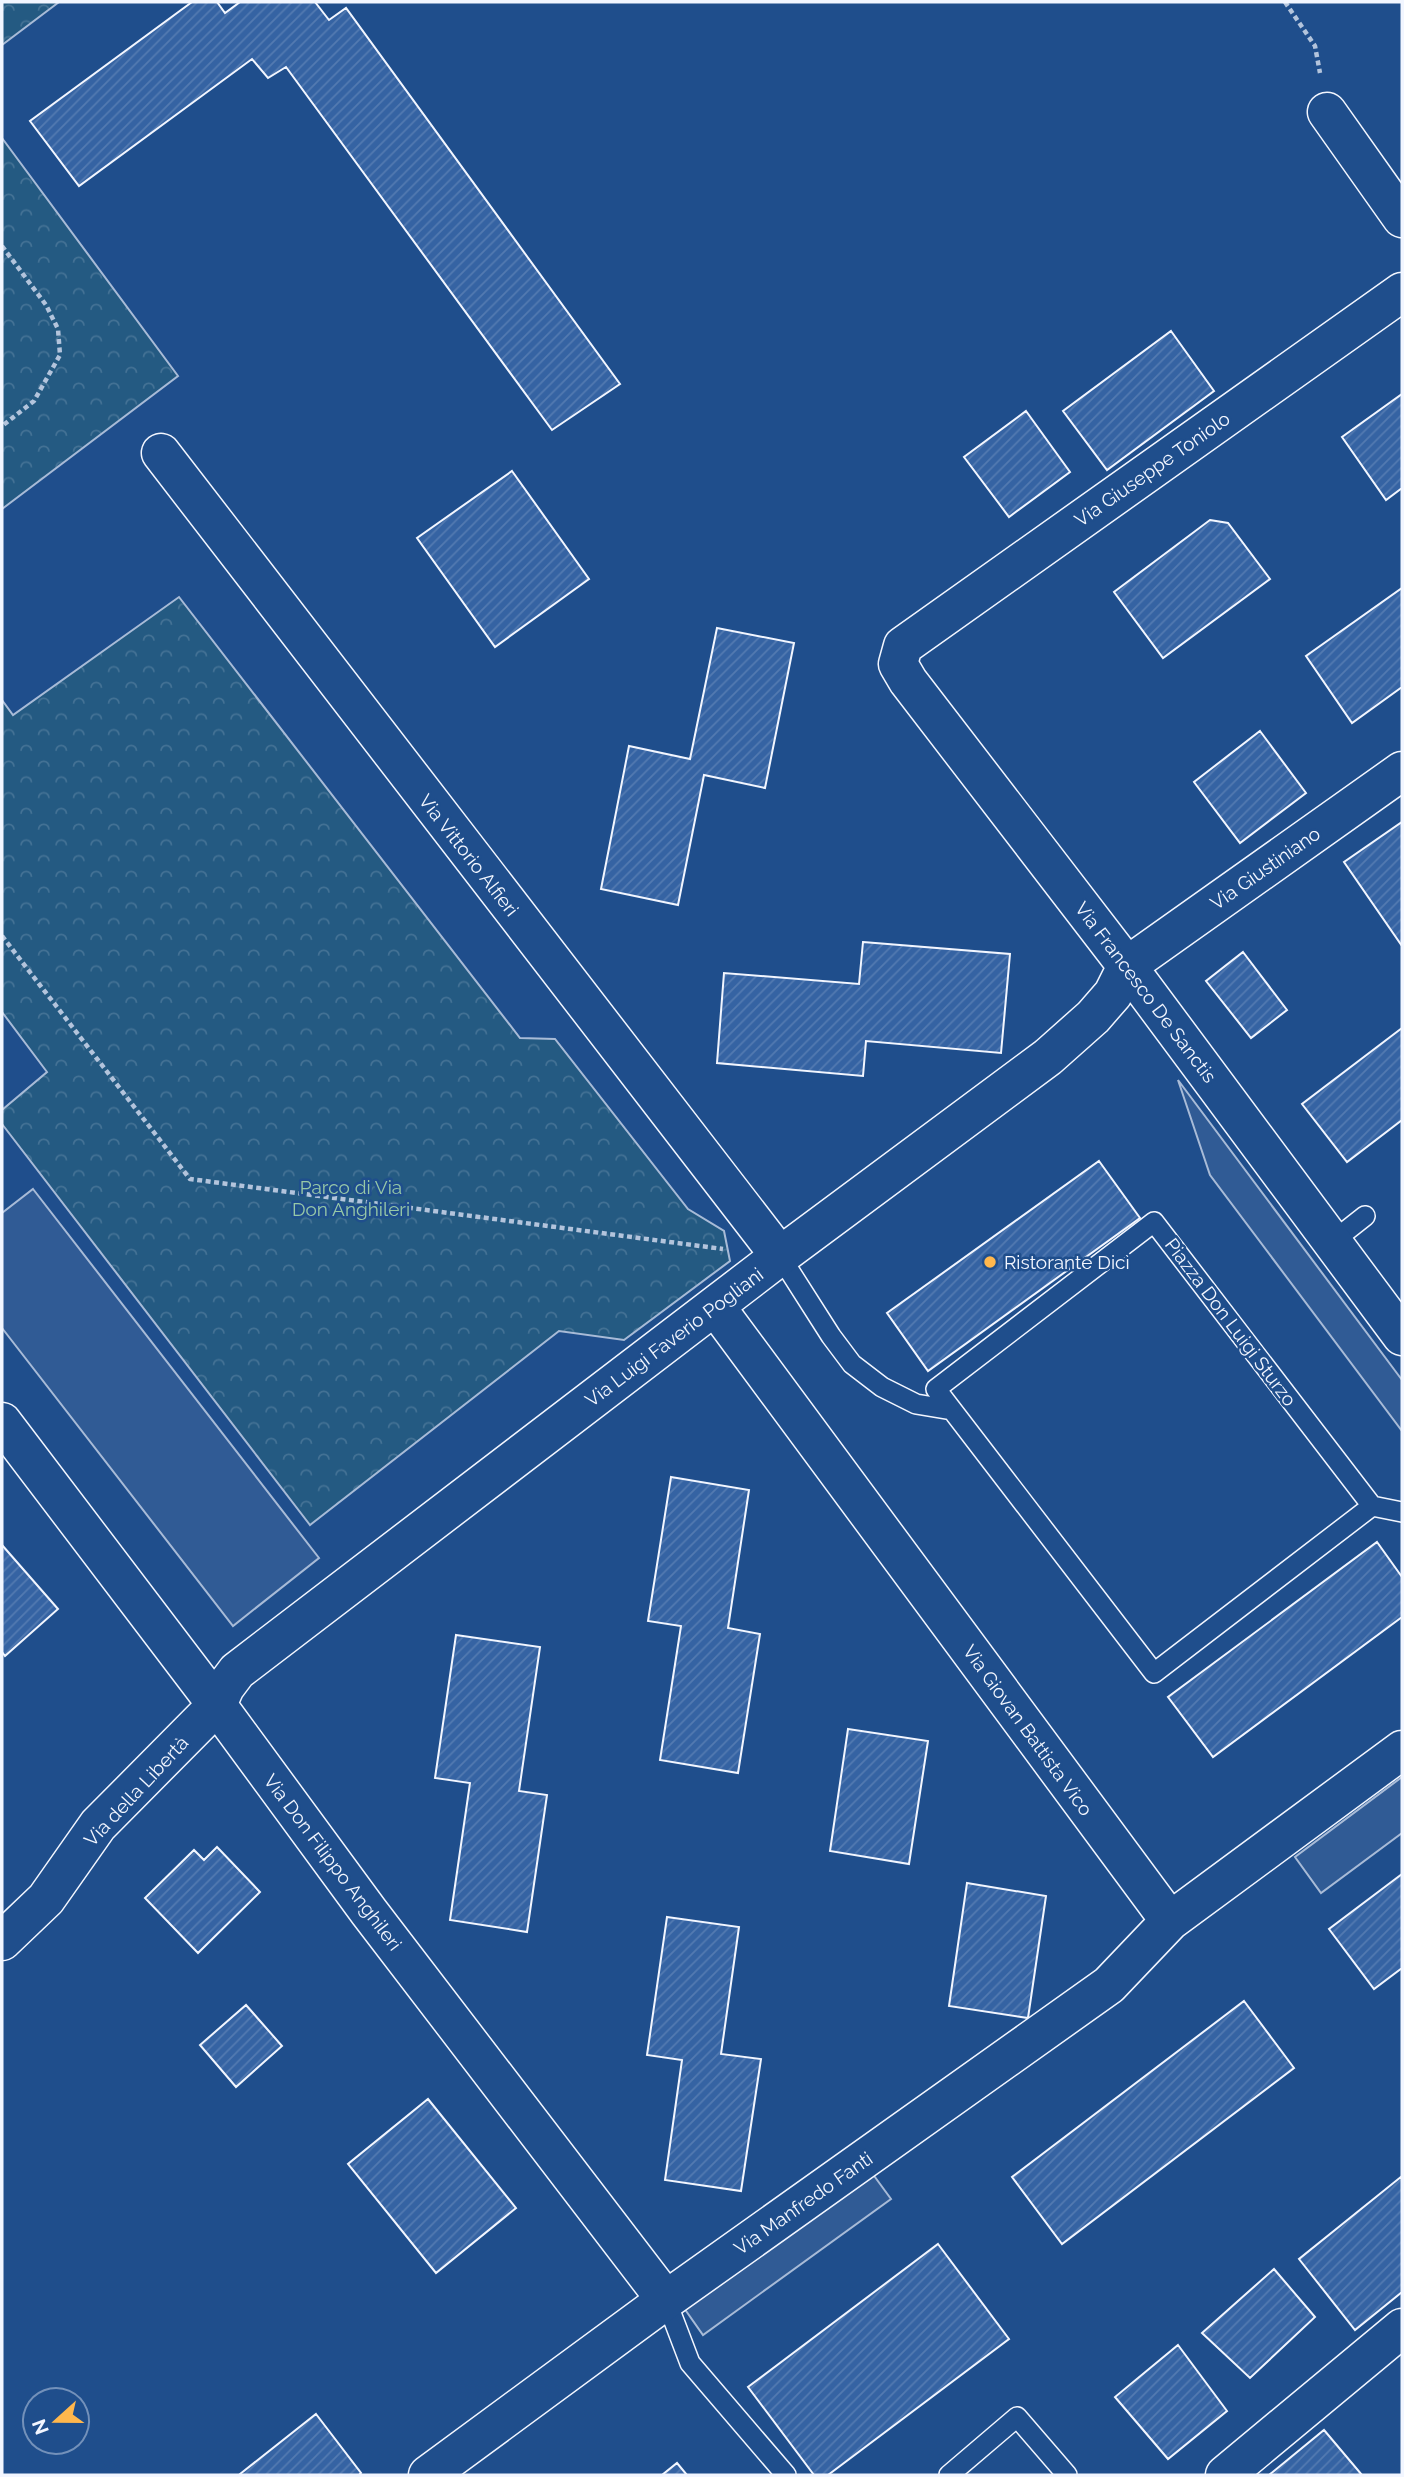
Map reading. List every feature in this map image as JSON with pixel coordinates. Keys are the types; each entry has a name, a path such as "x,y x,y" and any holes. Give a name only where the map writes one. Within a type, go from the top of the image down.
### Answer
{"street":[{"path":"1327,112 1402,218"},
{"name":"Via Giuseppe Toniolo","path":"903,646 1402,292"},
{"name":"Via Vittorio Alfieri","path":"161,453 779,1256"},
{"name":"Via Francesco De Sanctis","path":"903,646 898,664 908,681 1127,966 1402,1336"},
{"name":"Via Giustiniano","path":"1127,966 1402,771"},
{"name":"Via Luigi Faverio Pogliani","path":"217,1705 237,1671 779,1256 1048,1057 1093,1017 1113,994 1127,966"},
{"name":"Via Giovan Battista Vico","path":"715,1306 1170,1921"},
{"name":"Via Don Filippo Anghileri","path":"2,1422 217,1705 369,1912 666,2300"},
{"name":"Via della Libertà","path":"2,1941 46,1899 99,1825 217,1705"},
{"path":"1170,1921 1402,1750"},
{"name":"Via Manfredo Fanti","path":"428,2475 666,2300 1109,1984 1170,1921"},
{"path":"1226,2475 1402,2328"}],"lane":[{"path":"1332,1242 1365,1216"},
{"name":"Piazza Don Luigi Sturzo","path":"1154,1222 1372,1506 1154,1673 953,1410 936,1389 1154,1222"},
{"path":"779,1256 852,1364 882,1387 916,1404 953,1410"},
{"path":"1372,1506 1402,1512"},
{"path":"666,2300 690,2363 786,2475"},
{"path":"948,2475 1017,2417 1067,2475"}],"path":[{"path":"1285,2 1315,46 1327,112"},
{"path":"2,246 46,305 58,329 60,355 34,401 2,426"},
{"path":"2,936 190,1179 779,1256"}],"green space":[{"path":"2,2 59,2 2,45"},
{"path":"2,138 178,376 2,509"},
{"name":"Parco di Via Don Anghileri","path":"179,597 520,1038 555,1039 688,1209 724,1231 730,1261 624,1340 559,1331 310,1525 2,1124 2,1110 47,1072 2,1012 2,700 13,715"}],"shaded area":[{"path":"1178,1080 1402,1380 1402,1431 1210,1175"},
{"path":"33,1189 319,1558 233,1626 2,1328 2,1213"},
{"path":"1402,1777 1402,1833 1321,1893 1295,1857"},
{"path":"872,2173 891,2199 703,2335 684,2308"}],"building":[{"path":"192,2 217,2 225,13 240,2 315,2 329,20 346,8 620,384 552,430 286,67 268,78 252,59 79,186 30,121"},
{"path":"1171,331 1214,391 1107,470 1063,411"},
{"path":"1402,394 1402,488 1386,500 1342,437"},
{"path":"1026,411 1070,472 1009,517 964,457"},
{"path":"512,471 589,579 495,647 417,538"},
{"path":"1210,520 1228,523 1270,579 1163,658 1114,592"},
{"path":"1402,588 1402,687 1352,723 1306,656"},
{"path":"717,628 794,643 765,788 704,775 678,905 601,889 629,746 690,759"},
{"path":"1260,731 1306,793 1240,843 1194,782"},
{"path":"1402,822 1402,946 1344,862"},
{"path":"863,942 1010,954 1001,1053 866,1041 863,1076 717,1063 724,973 859,984"},
{"path":"1243,952 1287,1010 1251,1038 1206,981"},
{"path":"1402,1028 1402,1120 1347,1162 1302,1104"},
{"path":"1099,1161 1140,1218 928,1371 887,1313"},
{"path":"671,1477 749,1490 728,1628 760,1634 738,1773 660,1760 681,1626 648,1621"},
{"path":"1377,1542 1402,1577 1402,1617 1213,1757 1168,1697"},
{"path":"2,1545 58,1609 5,1656 2,1652"},
{"path":"456,1635 540,1647 519,1791 547,1795 527,1932 450,1920 470,1783 435,1778"},
{"path":"848,1729 928,1741 909,1864 830,1851"},
{"path":"217,1847 260,1892 198,1953 145,1898 194,1850 204,1860"},
{"path":"1402,1874 1402,1968 1374,1989 1329,1929"},
{"path":"967,1883 1046,1896 1028,2018 949,2006"},
{"path":"667,1917 739,1927 721,2054 761,2059 741,2191 665,2180 682,2060 647,2055"},
{"path":"1244,2001 1294,2068 1062,2244 1012,2177"},
{"path":"246,2005 282,2046 236,2087 200,2045"},
{"path":"428,2099 516,2208 436,2273 348,2164"},
{"path":"1402,2176 1402,2292 1355,2330 1299,2259"},
{"path":"938,2244 1009,2339 828,2475 814,2475 748,2387"},
{"path":"1274,2269 1315,2317 1250,2378 1202,2333"},
{"path":"1178,2345 1227,2411 1168,2459 1115,2397"},
{"path":"316,2414 361,2473 359,2475 240,2474"},
{"path":"1324,2430 1362,2475 1269,2475"},
{"path":"677,2463 687,2475 662,2475"}],"place":[{"name":"Ristorante Dicì","path":"990,1262"}]}
